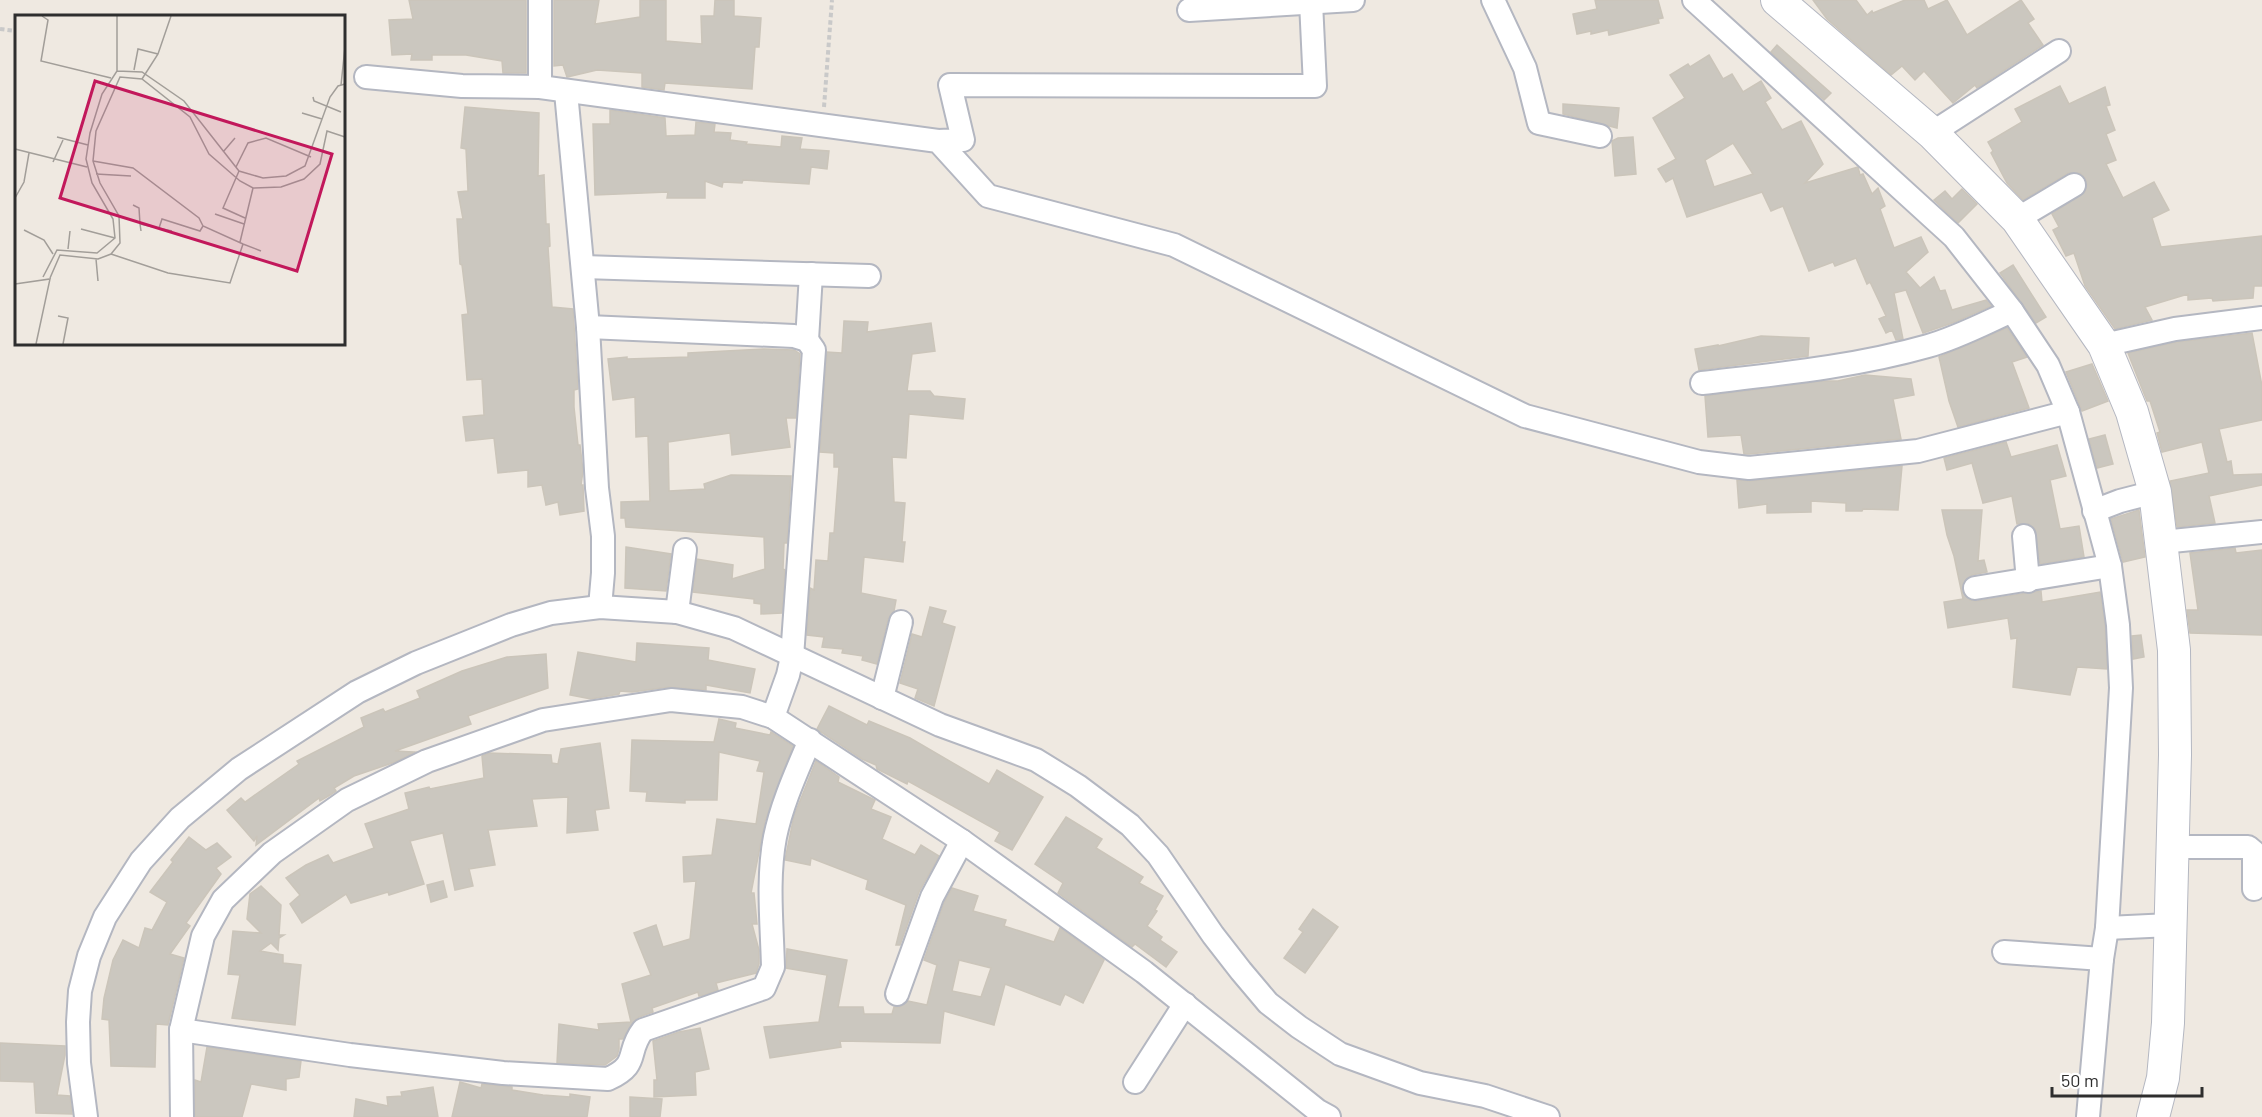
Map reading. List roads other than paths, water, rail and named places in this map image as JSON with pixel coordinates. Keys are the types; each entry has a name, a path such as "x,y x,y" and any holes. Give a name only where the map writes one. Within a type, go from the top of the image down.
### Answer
{"street":[{"path":"540,0 540,87"},
{"path":"1189,10 1353,0"},
{"path":"1493,0 1525,68 1539,123 1599,135"},
{"path":"1694,0 1954,237 2012,311 2048,365 2068,412 2110,566 2118,625 2138,927 2168,1023 2164,1067 2153,1117"},
{"path":"1777,0 1932,133 2017,219 2104,345 2132,412 2137,496 2162,542 2174,650 2172,847 2138,927 2102,959 2088,1117"},
{"path":"366,77 462,86 540,87 938,141 963,140 950,85 1315,86 1311,2"},
{"path":"1932,133 2059,51"},
{"path":"566,92 583,267 597,489 603,536 600,607"},
{"path":"938,141 988,196 1174,245 1525,416 1699,462 1749,468 1918,451 2068,412"},
{"path":"2017,219 2074,184"},
{"path":"583,267 868,276"},
{"path":"807,340 811,274"},
{"path":"1702,383 1840,366 1887,356 1930,345 2012,311"},
{"path":"2104,345 2175,328 2262,318"},
{"path":"588,327 794,336 807,340 814,350 787,675 773,717"},
{"path":"2094,511 2137,496"},
{"path":"2162,542 2262,532"},
{"path":"2024,536 2028,581"},
{"path":"677,612 685,550"},
{"path":"1976,588 2110,566"},
{"path":"86,1117 79,1063 78,1022 80,991 88,956 105,917 141,861 180,818 239,769 357,692 416,663 511,625 551,614 600,607 677,612 734,628 787,675 882,698 940,725 1036,760 1078,786 1130,825 1158,855 1213,935 1268,1003 1340,1054 1420,1083 1485,1096 1548,1117"},
{"path":"882,698 901,622"},
{"path":"182,1117 181,1030 202,936 223,900 272,853 347,800 427,761 543,720 671,700 742,706 773,717 810,740 962,841 1144,972 1329,1117"},
{"path":"181,1030 350,1055 502,1072 578,1079 608,1079 628,1067 636,1039 643,1030 764,988 772,967 772,863 775,837 786,798 810,740"},
{"path":"897,994 932,897 962,841"},
{"path":"2172,847 2252,848 2254,852 2254,889"},
{"path":"2004,952 2102,959"},
{"path":"1135,1082 1185,1004"}]}
